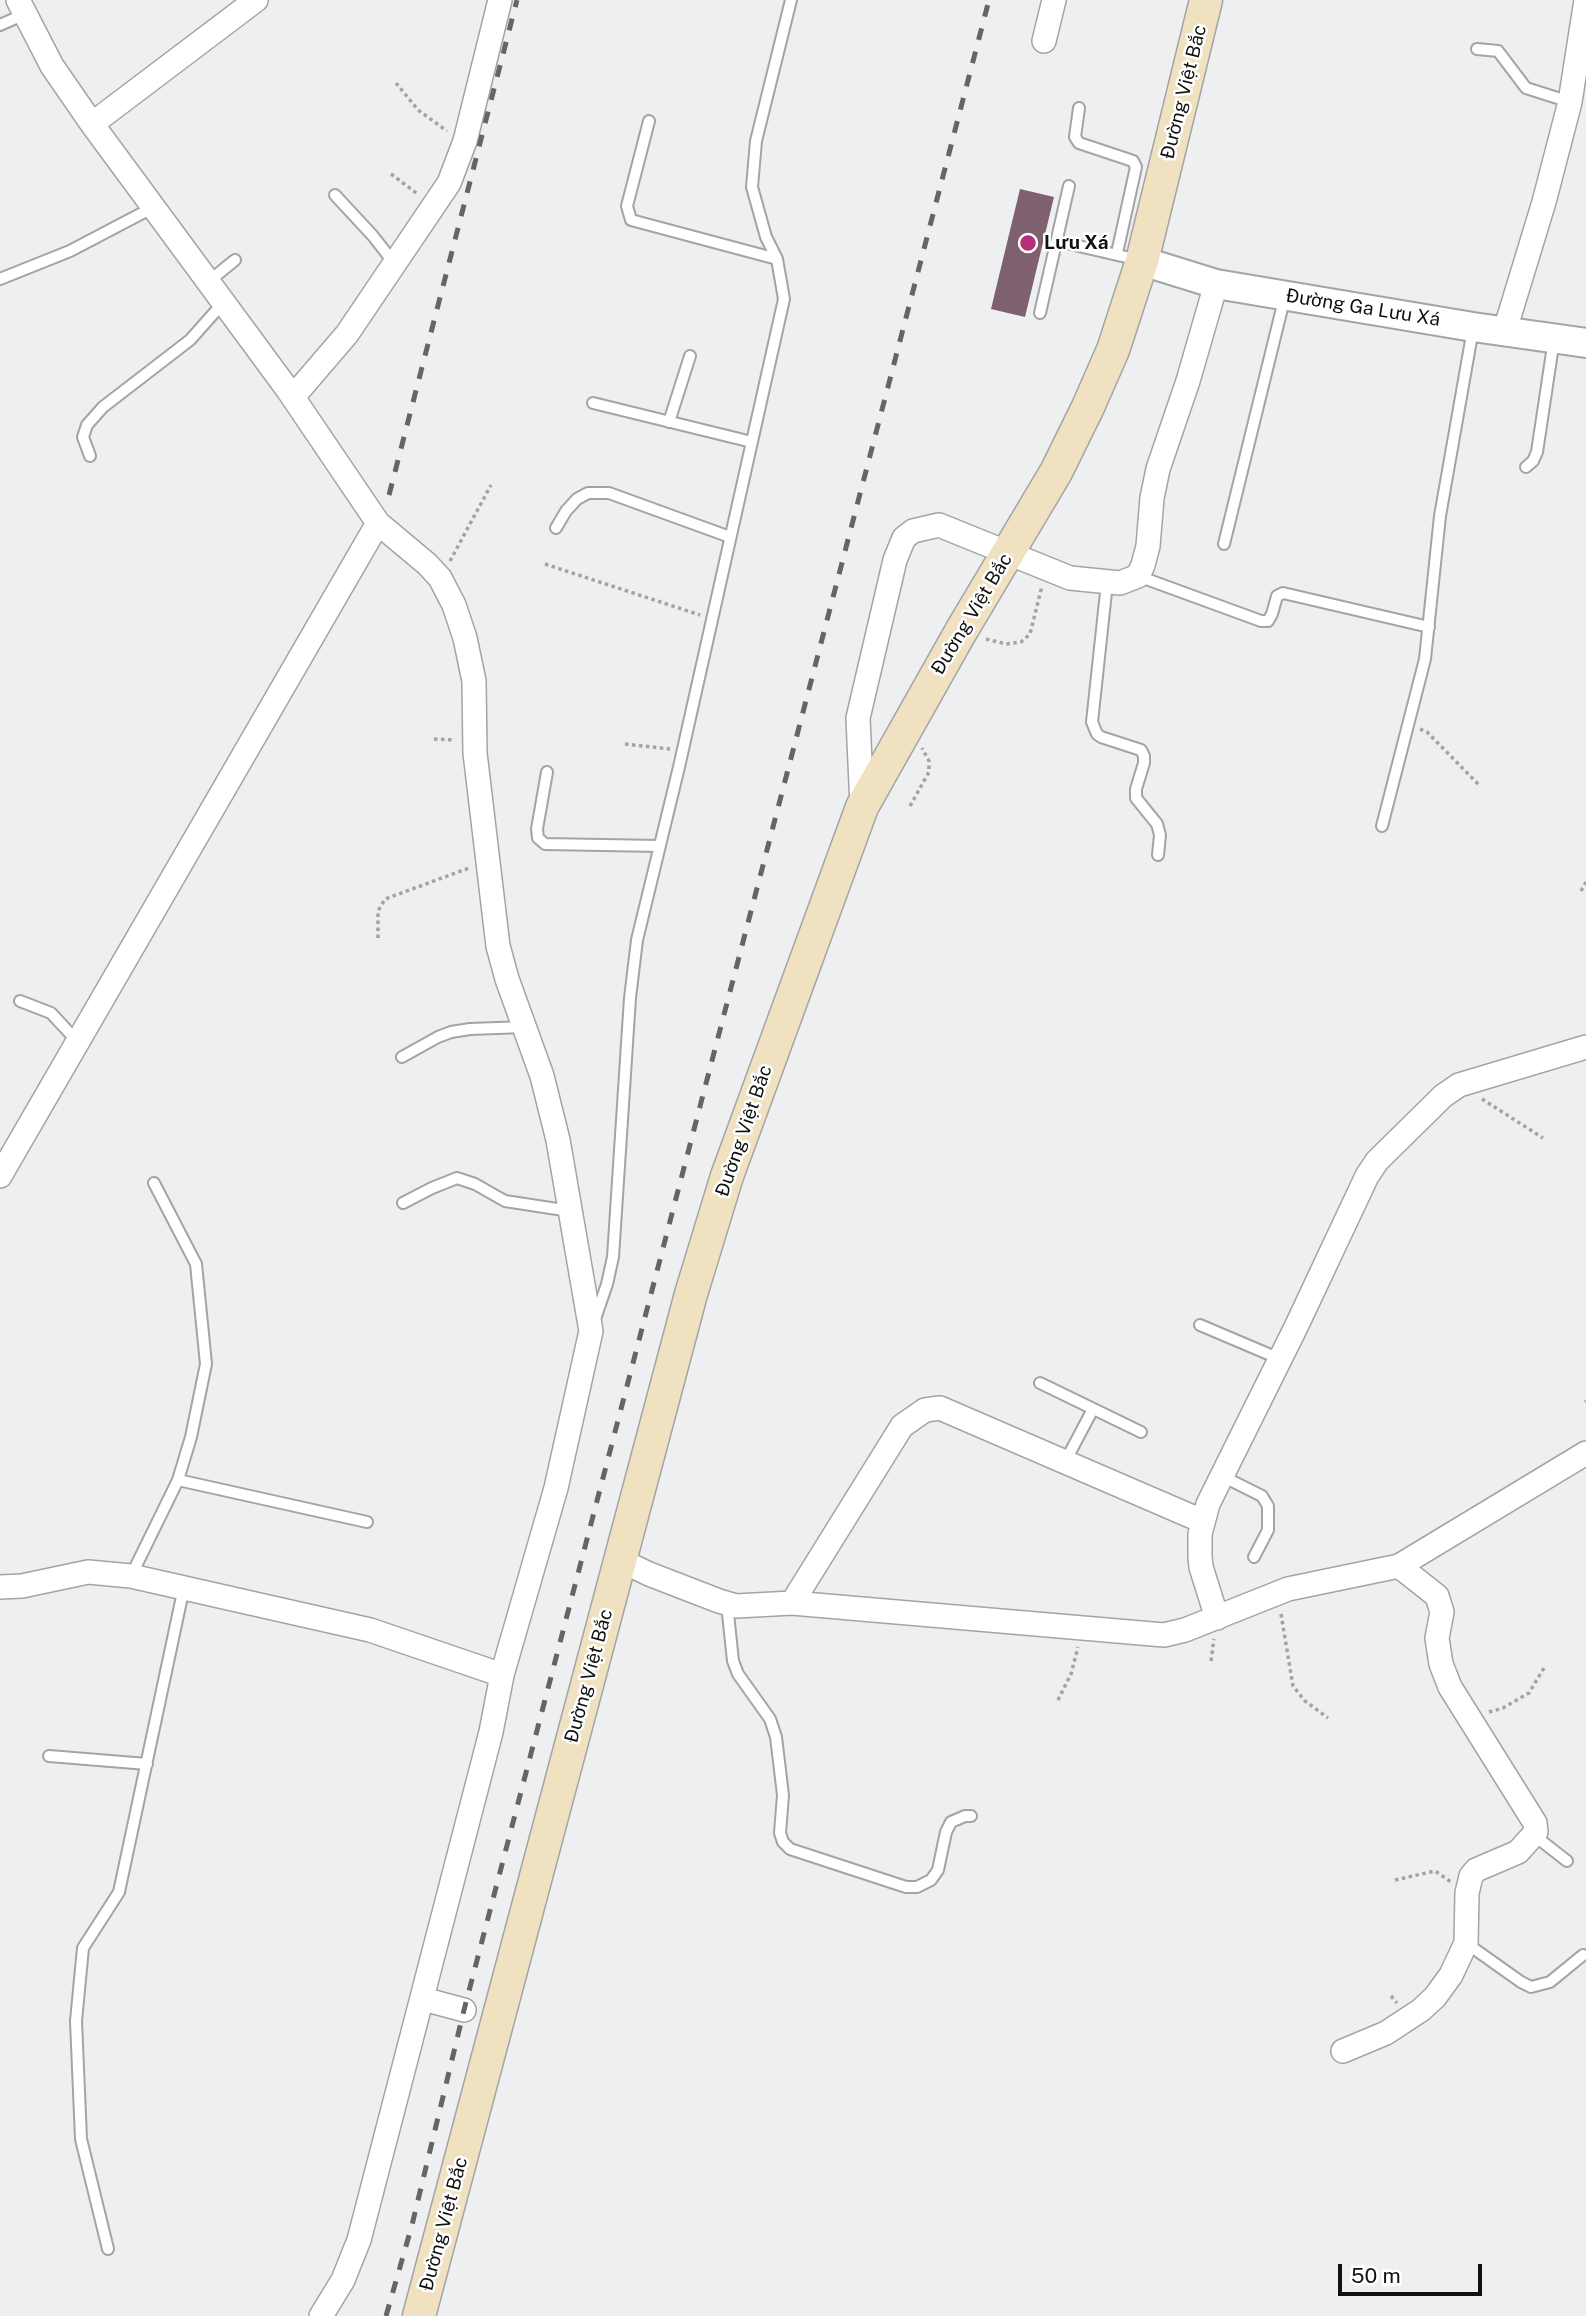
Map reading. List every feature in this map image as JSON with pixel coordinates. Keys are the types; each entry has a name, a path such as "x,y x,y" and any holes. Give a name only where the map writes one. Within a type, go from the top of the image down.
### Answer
{"main road":[{"name":"Đường Việt Bắc","path":"419,2316 691,1294 727,1176 862,807 960,633 1056,472 1113,350 1129,257 1206,0"}],"street":[{"path":"92,124 256,0"},
{"path":"293,397 347,334 449,183 465,141 500,0"},
{"path":"1044,41 1054,0"},
{"path":"1505,330 1544,202 1570,102 1586,0"},
{"path":"22,7 52,66 92,124 293,397 378,523 440,578 454,605 465,638 474,681 475,753 498,946 506,979 542,1076 591,1331 556,1488 502,1675 491,1732 359,2240 343,2280 321,2316"},
{"name":"Đường Ga Lưu Xá","path":"1129,257 1216,284 1586,343"},
{"path":"862,807 858,718 895,561 904,538 913,531 939,526 1070,578 1120,583 1138,576 1147,546 1158,469 1188,381 1216,284"},
{"path":"0,1176 378,523"},
{"path":"1217,1618 1201,1567 1199,1544 1202,1521 1367,1176 1377,1161 1443,1096 1460,1085 1586,1047"},
{"path":"792,1603 902,1426 925,1410 940,1408 1202,1521"},
{"path":"620,1560 727,1604 753,1607 792,1603 1164,1635 1185,1630 1278,1593 1311,1583 1399,1566 1586,1453"},
{"path":"1343,2051 1387,2034 1435,1997 1451,1975 1466,1943 1467,1893 1471,1876 1476,1870 1510,1857 1535,1836 1535,1823 1450,1687 1441,1664 1437,1638 1441,1612 1437,1596 1399,1566"},
{"path":"0,1587 22,1586 88,1572 131,1576 370,1629 502,1675"},
{"path":"423,1999 464,2010"}],"lane":[{"path":"591,1331 613,1257 630,998 637,940 683,751 784,299 777,258 766,237 752,187 756,141 791,0"},
{"path":"0,25 22,7"},
{"path":"1477,48 1497,51 1526,88 1570,102"},
{"path":"1057,241 1129,257 1136,167 1133,161 1079,143 1075,137 1079,108"},
{"path":"649,121 627,206 631,220 777,258"},
{"path":"1040,313 1069,186"},
{"path":"335,195 394,263"},
{"path":"0,279 70,251 152,208"},
{"path":"208,282 235,260"},
{"path":"1224,544 1285,296"},
{"path":"90,456 83,437 87,425 103,407 190,340 223,303"},
{"path":"1382,826 1425,659 1440,516 1473,327"},
{"path":"1526,467 1537,452 1555,338"},
{"path":"669,422 690,356"},
{"path":"593,403 752,442"},
{"path":"556,528 577,499 588,493 610,493 730,537"},
{"path":"1138,576 1261,621 1268,621 1277,596 1283,593 1429,627"},
{"path":"1107,583 1092,722 1101,737 1140,750 1144,756 1136,797 1139,805 1152,815 1157,824 1160,835 1158,855"},
{"path":"547,772 537,829 538,838 545,844 660,846"},
{"path":"20,1001 51,1013 77,1041"},
{"path":"402,1057 451,1032 470,1028 525,1027"},
{"path":"403,1203 457,1178 475,1184 505,1201 570,1211"},
{"path":"131,1576 178,1480 191,1437 206,1364 196,1264 154,1183"},
{"path":"1200,1325 1280,1359"},
{"path":"1040,1383 1141,1432"},
{"path":"1066,1462 1093,1409"},
{"path":"1222,1476 1262,1496 1268,1506 1268,1531 1254,1557"},
{"path":"178,1480 367,1522"},
{"path":"108,2249 81,2138 76,2021 83,1948 119,1892 184,1587"},
{"path":"727,1604 733,1661 738,1674 771,1719 776,1737 783,1795 779,1833 790,1849 906,1887 917,1887 931,1880 938,1870 947,1826 955,1819 971,1816"},
{"path":"48,1756 146,1764"},
{"path":"1535,1836 1567,1861"},
{"path":"1466,1943 1521,1983 1531,1987 1550,1982 1583,1955"}],"path":[{"path":"396,83 418,110 444,130 465,141"},
{"path":"391,174 434,206"},
{"path":"440,578 491,485"},
{"path":"545,564 712,619"},
{"path":"960,633 1006,644 1021,642 1031,634 1046,569"},
{"path":"1408,722 1427,732 1479,785"},
{"path":"625,744 683,751"},
{"path":"378,938 377,911 385,899 488,861"},
{"path":"1581,891 1586,882"},
{"path":"1460,1085 1543,1138"},
{"path":"1278,1593 1293,1686 1305,1701 1328,1718"},
{"path":"1058,1700 1077,1655 1079,1628"},
{"path":"1470,1718 1503,1708 1529,1693 1544,1668"},
{"path":"1395,1881 1435,1871 1467,1893"}],"building":[{"path":"1020,189 1054,197 1025,317 991,309"}],"railway":[{"path":"389,495 517,0"},
{"path":"386,2316 412,2225 464,2010 989,0"}],"place":[{"name":"Lưu Xá","path":"1028,243"}]}
